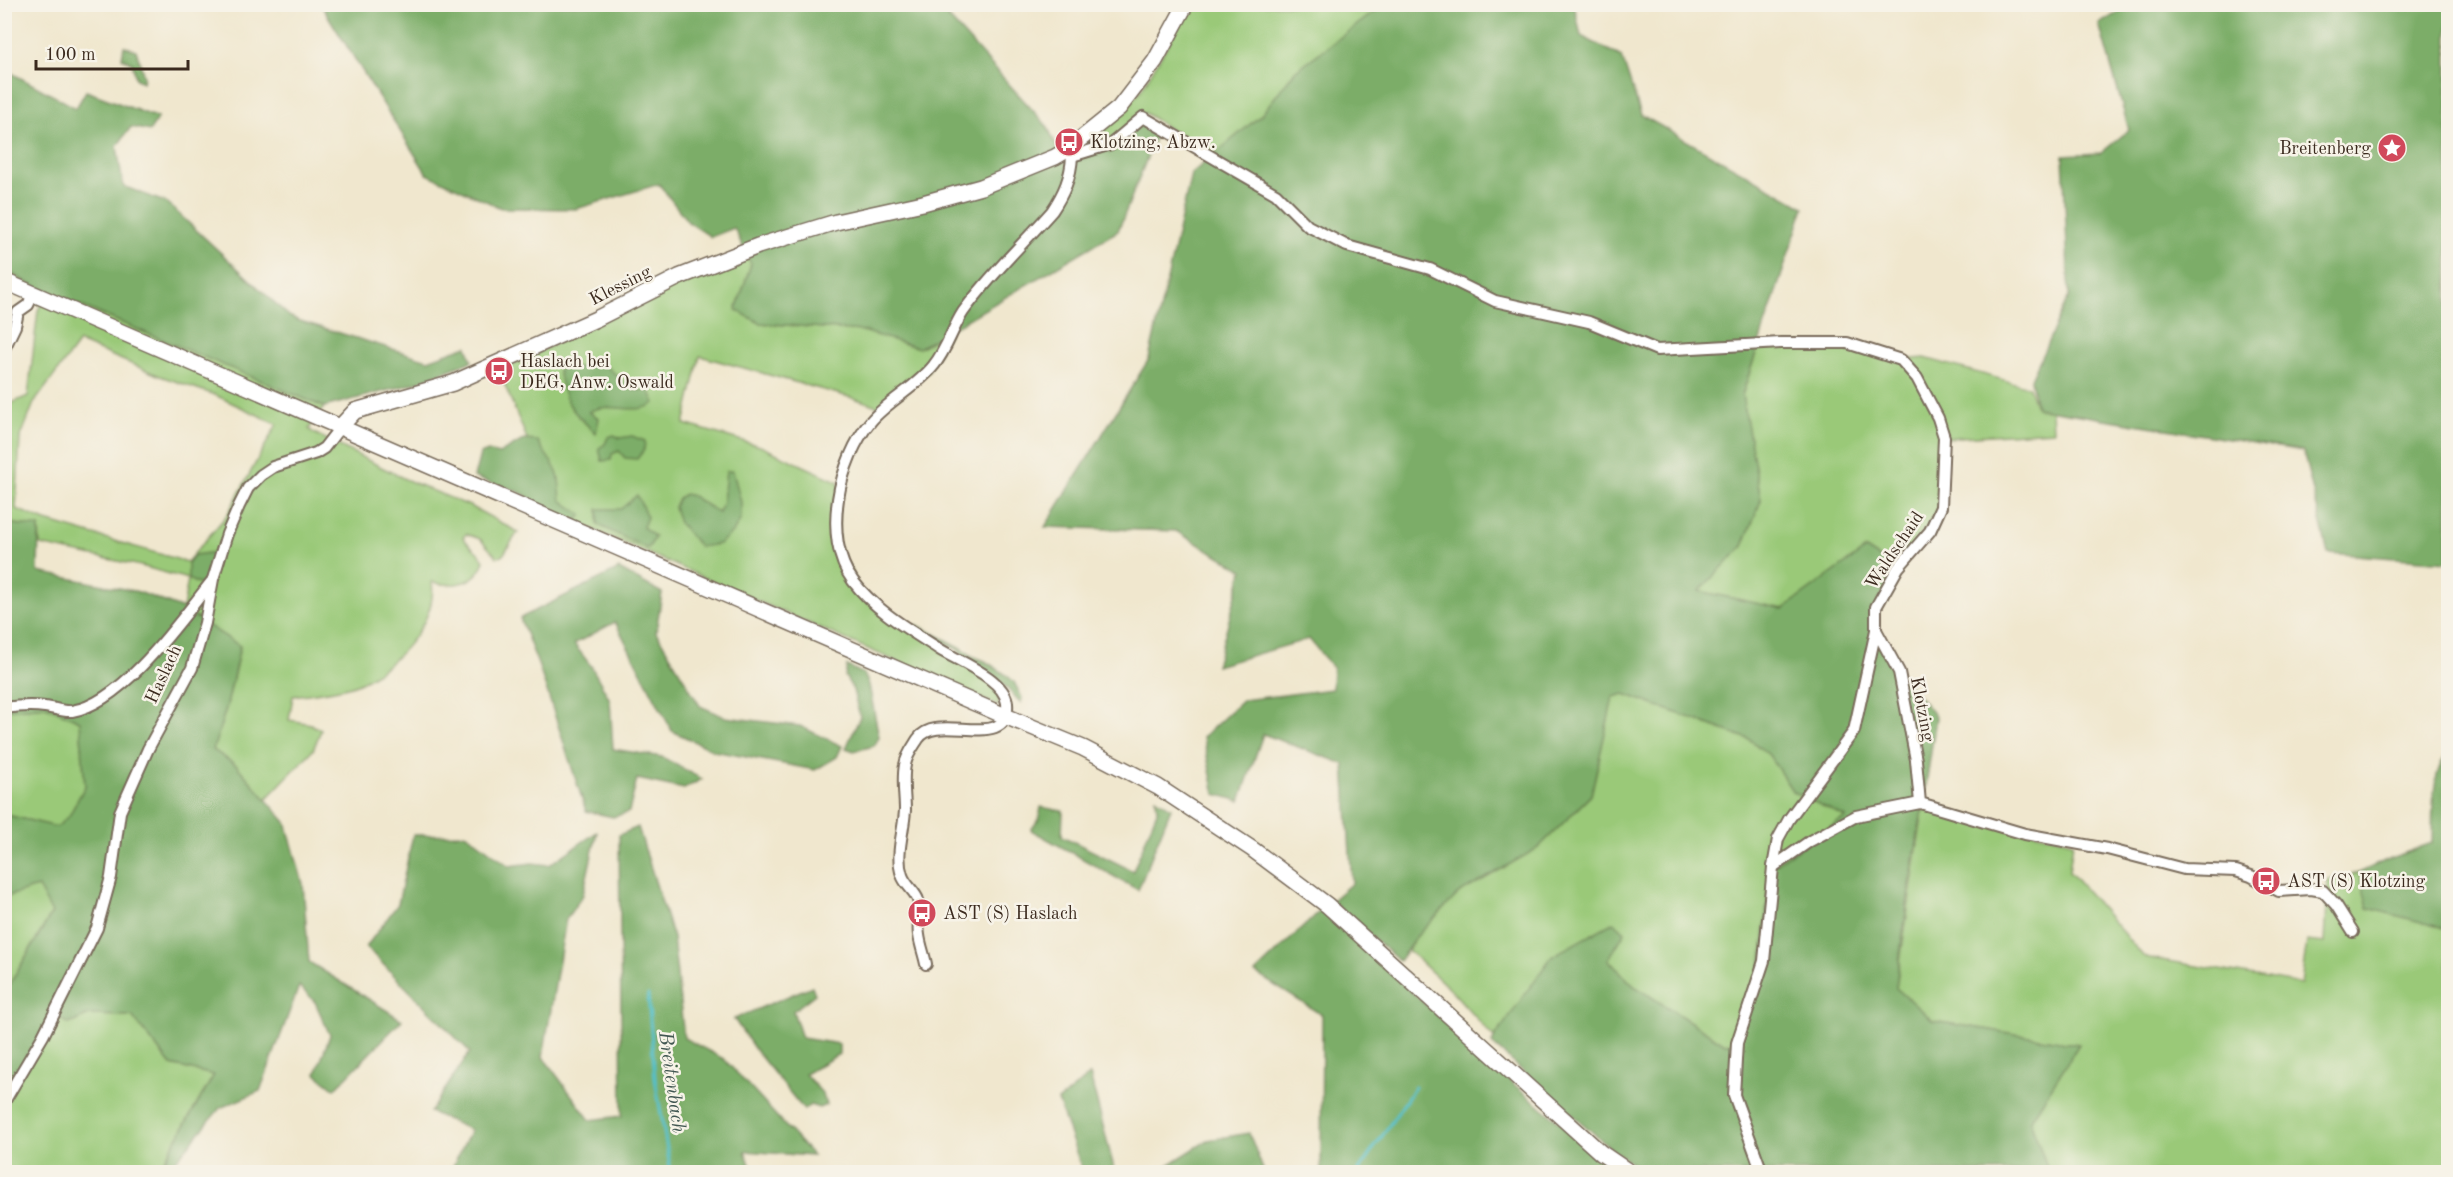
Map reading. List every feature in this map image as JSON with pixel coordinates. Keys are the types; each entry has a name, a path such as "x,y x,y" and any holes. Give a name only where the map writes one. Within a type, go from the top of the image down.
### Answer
{"main road":[{"name":"Klessing","path":"501,363 679,277 758,246 836,222 981,188 1070,153 1119,108 1141,82 1167,42 1186,4"},
{"path":"4,281 1083,748 1158,788 1252,849 1327,904 1601,1153 1629,1173"},
{"name":"Haslach","path":"341,426 355,411 453,383 501,363"}],"street":[{"name":"Waldschaid","path":"1070,153 1111,144 1143,117 1276,194 1308,226 1347,246 1430,269 1495,301 1589,322 1658,350 1780,343 1847,344 1901,360 1917,378 1938,418 1944,437 1941,507 1930,531 1898,568 1876,607 1876,630"},
{"path":"926,964 919,936 919,901 907,885 901,869 905,764 920,735 927,730 942,727 990,729 1002,722 1007,701 1000,687 988,677 954,658 890,616 851,578 841,552 836,518 837,500 847,462 862,433 872,420 934,365 963,314 1052,211 1063,195 1072,171 1070,153"},
{"path":"4,349 15,326 18,312 28,305 33,295"},
{"name":"Haslach","path":"4,1102 14,1089 43,1036 97,928 111,877 120,812 148,749 192,668 205,623 213,579 227,534 248,488 273,467 305,457 324,448 341,426"},
{"path":"4,708 30,705 73,711 99,700 130,677 150,656 213,579"},
{"path":"1762,1173 1734,1095 1737,1043 1764,961 1778,839 1789,819 1854,731 1876,630"},
{"name":"Klotzing","path":"1876,630 1899,672 1917,760 1920,803"},
{"path":"1773,867 1810,841 1856,816 1920,803 2025,834 2107,849 2184,869 2236,871 2279,891 2311,889 2323,891 2336,904 2353,932"}],"green space":[{"path":"321,5 937,5 1047,126 1064,162 1111,146 1144,122 1157,133 1118,231 919,348 863,331 760,323 736,310 751,264 734,228 711,237 688,222 659,184 576,209 501,208 427,174"},
{"path":"1191,5 1384,5 1295,71 1261,115 1212,157 1145,113 1111,140 1082,148 1110,125 1141,90"},
{"path":"1384,5 1574,5 1581,36 1622,57 1641,115 1804,207 1742,395 1761,500 1743,546 1699,591 1783,609 1866,549 1897,569 1877,605 1875,619 1878,633 1894,665 1936,717 1896,988 1933,1021 2079,1044 2030,1121 2049,1172 1645,1172 1614,1151 1492,1044 1494,1038 1552,956 1614,922 1625,932 1608,960 1634,986 1725,1044 1736,1042 1762,961 1770,867 1846,817 1793,792 1769,755 1749,739 1624,694 1613,697 1591,795 1538,848 1458,894 1416,937 1399,961 1331,901 1352,883 1344,764 1263,734 1240,801 1215,794 1203,737 1243,700 1332,689 1333,668 1309,639 1216,666 1243,570 1176,531 1045,527 1149,359 1191,174 1261,115 1295,71"},
{"path":"2130,5 2448,5 2448,562 2328,553 2303,451 2036,408 2031,379 2069,296 2063,155 2101,153 2129,130 2099,24"},
{"path":"124,46 136,50 144,76 143,82 136,79 132,63 122,58"},
{"path":"4,69 76,108 86,91 158,118 150,131 131,127 117,146 123,186 167,203 289,316 428,360 467,346 472,361 412,384 324,407 36,287 5,270"},
{"path":"745,251 751,264 736,310 760,323 863,331 919,348 950,331 928,372 882,408 700,356 684,424 760,446 839,482 838,546 861,591 899,623 998,682 999,706 558,514 499,371"},
{"path":"5,270 36,287 324,407 309,429 314,433 405,479 472,507 518,532 503,555 497,557 480,539 466,534 463,537 484,560 481,568 470,579 456,584 432,582 432,597 428,613 420,628 398,656 385,667 357,684 293,696 289,720 311,724 321,730 313,750 266,799 236,765 213,750 227,705 240,647 183,609 188,579 141,566 40,545 39,527 5,523 5,406 28,396 38,310 41,305 5,286","holes":["79,342 160,376 215,395 277,424 227,515 187,562 46,521 16,509 20,439 34,403"]},
{"path":"1847,343 1901,360 1925,358 2029,387 2036,408 2052,410 2053,431 1944,438 1941,507 1897,569 1866,549 1783,609 1698,591 1743,546 1761,500 1742,396 1759,344"},
{"path":"604,364 633,390 649,390 655,403 639,409 605,408 589,412 599,418 596,433 570,406 558,369"},
{"path":"614,435 620,438 632,436 645,441 644,450 637,459 625,458 619,451 612,454 611,460 602,461 599,448 605,444 608,437"},
{"path":"523,440 538,441 556,470 561,500 582,515 577,520 553,513 514,490 474,477 480,454 488,451 499,454"},
{"path":"726,471 733,471 741,502 741,519 733,532 719,544 700,547 679,523 674,507 678,498 685,494 719,513 723,502"},
{"path":"637,495 647,517 643,527 655,537 648,549 598,525 598,509 621,509"},
{"path":"5,523 39,527 38,572 139,592 183,609 240,646 227,705 213,750 236,765 286,822 303,884 309,962 402,1020 335,1089 316,1074 330,1035 315,1002 299,986 260,1091 220,1108 173,1164 164,1161 214,1075 171,1065 132,1016 89,1015 69,1024 57,1017 5,1099 5,992 52,913 38,887 5,897 4,811 7,815 57,827 69,816 85,786 80,721 46,706 5,710"},
{"path":"217,552 211,574 200,585 188,579 188,563 194,555"},
{"path":"619,569 662,593 656,632 700,706 725,717 800,726 842,746 837,757 815,770 714,751 672,731 615,622 574,644 591,666 610,700 613,749 662,757 702,779 684,789 637,779 629,812 613,817 586,811 539,667 520,618"},
{"path":"917,625 1005,674 1014,682 1022,698 1021,703 999,680 967,659 957,649 911,626"},
{"path":"847,666 864,674 869,685 879,737 874,746 854,751 846,748 860,717 853,690 845,676"},
{"path":"1624,694 1749,739 1769,755 1793,792 1846,817 1762,961 1736,1042 1725,1044 1634,986 1608,959 1625,932 1505,1026 1494,1038 1453,992 1408,950 1416,937 1458,894 1538,848 1591,795 1613,697"},
{"path":"46,706 80,721 85,786 69,816 57,827 6,815 4,811 4,710"},
{"path":"2448,753 2448,929 2368,908 2359,873 2432,843 2435,783 2442,761"},
{"path":"1156,798 1171,808 1138,890 1031,830 1039,819 1041,807 1063,811 1062,836 1133,871 1157,811"},
{"path":"1924,804 2073,842 2069,871 2144,957 2301,984 2307,941 2325,943 2328,880 2359,873 2368,908 2448,929 2448,1172 2049,1172 2030,1121 2079,1044 1933,1021 1896,988"},
{"path":"638,827 673,938 684,1038 724,1059 813,1156 745,1151 753,1172 450,1172 471,1130 430,1112 470,1052 366,947 398,904 413,835 467,834 509,866 532,863 549,865 597,832 583,895 566,919 543,1057 590,1120 622,1116 619,835"},
{"path":"38,886 52,913 5,992 5,897"},
{"path":"1321,910 1517,1087 1621,1172 1321,1172 1322,1015 1255,973"},
{"path":"812,986 815,994 793,1011 802,1038 839,1044 839,1054 805,1074 823,1094 826,1105 819,1108 810,1105 804,1110 756,1051 734,1019"},
{"path":"89,1015 132,1016 171,1065 214,1075 164,1161 153,1172 5,1172 5,1099 57,1017 69,1024"},
{"path":"1090,1075 1115,1172 1083,1172 1058,1101"},
{"path":"1249,1133 1264,1172 1157,1172 1208,1140"}],"waterway":[{"name":"Breitenbach","path":"648,995 655,1079 671,1172"},
{"path":"1358,1172 1415,1087"}],"place":[{"name":"Klotzing, Abzw.","path":"1069,142"},
{"name":"Breitenberg","path":"2392,148"},
{"name":"Haslach bei DEG, Anw. Oswald","path":"499,371"},
{"name":"AST (S) Klotzing","path":"2266,881"},
{"name":"AST (S) Haslach","path":"922,913"}]}
